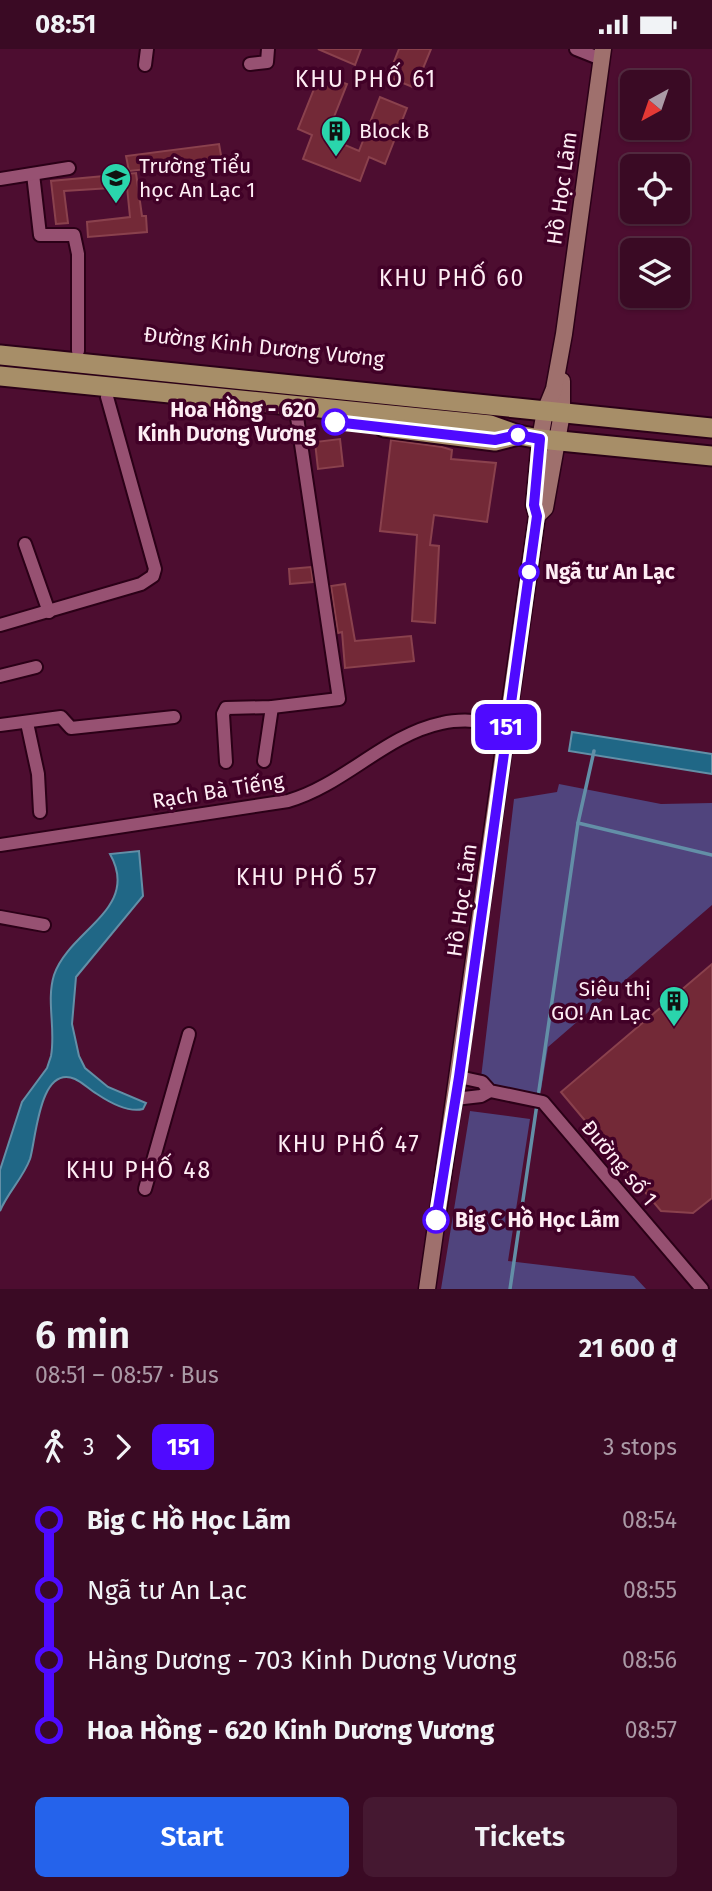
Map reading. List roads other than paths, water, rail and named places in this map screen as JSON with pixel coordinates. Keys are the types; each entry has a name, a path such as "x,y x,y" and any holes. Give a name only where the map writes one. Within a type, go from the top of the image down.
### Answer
{"main road":[{"name":"Hồ Học Lãm","path":"427,1289 537,516 545,508 548,440 554,389 602,54"},
{"name":"Đường Kinh Dương Vương","path":"0,344 78,356 493,396 508,400 519,409 712,428"},
{"name":"Đường Kinh Dương Vương","path":"0,355 78,356"},
{"path":"78,356 78,388"},
{"path":"0,376 78,388 355,418 498,426 518,435 548,440 712,456"},
{"path":"0,386 78,388 107,397 297,410"}],"street":[{"path":"145,65 147,49"},
{"path":"250,64 267,62 268,49"},
{"path":"576,49 602,54"},
{"path":"0,179 69,168"},
{"path":"33,174 40,235 74,235 78,254 78,356"},
{"path":"0,625 149,581 153,576 155,569 107,397"},
{"path":"226,762 224,709 272,707 339,699 297,410"},
{"path":"25,544 49,612"},
{"path":"0,676 36,667"},
{"path":"264,761 272,707"},
{"path":"0,726 61,717 71,729 174,717"},
{"name":"Rạch Bà Tiếng","path":"0,845 288,801 327,787 424,729 459,721 507,727"},
{"path":"27,723 38,774 40,812"},
{"name":"Rạch Bà Tiếng","path":"0,852 289,808 330,792 400,748 434,732 460,727 507,727"},
{"path":"0,917 44,925"},
{"path":"145,1189 189,1034"},
{"name":"Đường số 1","path":"459,1077 482,1082 490,1091 542,1102 702,1289"},
{"name":"Đường số 1","path":"456,1099 481,1096 490,1091"}],"water":[{"path":"572,732 712,754 712,774 569,751"},
{"path":"139,851 143,896 76,977 72,1024 79,1056 85,1068 108,1087 146,1103 143,1109 125,1108 107,1100 75,1079 63,1077 54,1083 41,1106 30,1159 0,1211 0,1170 22,1102 47,1068 51,1056 51,995 54,975 73,945 110,905 116,890 117,873 110,854"}],"waterway":[{"path":"510,1289 578,823 594,751"},
{"path":"578,823 712,855"}],"place":[{"name":"Block B","path":"336,158"},
{"name":"Trường Tiểu học An Lạc 1","path":"116,205"},
{"name":"Hoa Hồng - 620 Kinh Dương Vương","path":"335,422"},
{"name":"Ngã tư An Lạc","path":"529,572"},
{"name":"Siêu thị GO! An Lạc","path":"674,1028"},
{"name":"Big C Hồ Học Lãm","path":"436,1220"}],"district":[{"name":"KHU PHỐ 61","path":"366,79"},
{"name":"KHU PHỐ 60","path":"452,278"},
{"name":"KHU PHỐ 57","path":"307,877"},
{"name":"KHU PHỐ 47","path":"349,1144"},
{"name":"KHU PHỐ 48","path":"139,1170"}]}
